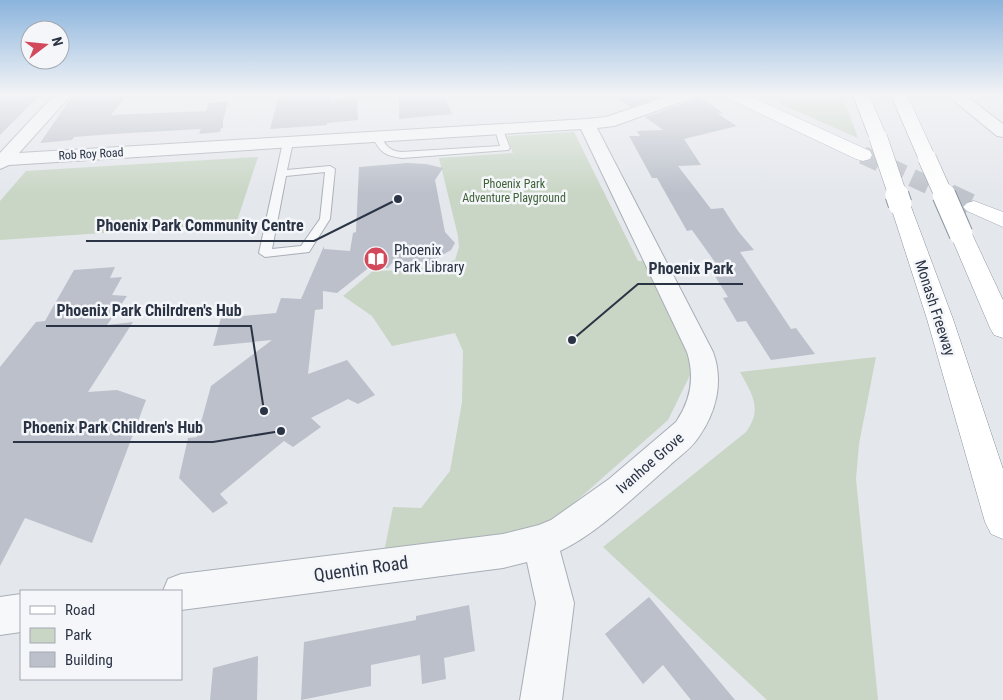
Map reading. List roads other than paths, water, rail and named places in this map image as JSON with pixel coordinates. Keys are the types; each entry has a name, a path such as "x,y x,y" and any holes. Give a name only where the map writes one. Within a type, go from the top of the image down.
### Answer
{"main road":[{"path":"803,128 863,156"},
{"name":"Monash Freeway","path":"874,128 940,318 1003,522"},
{"path":"914,128 1003,328"},
{"path":"974,207 1003,220"}],"street":[{"path":"2,161 33,128"},
{"name":"Rob Roy Road","path":"2,161 533,128"},
{"name":"Ivanhoe Grove","path":"540,542 563,532 582,519 672,445 687,431 695,418 705,390 704,364 700,352 589,128"},
{"path":"540,542 555,603 541,700"},
{"name":"Quentin Road","path":"182,592 503,551 540,542"},
{"path":"0,616 20,613"}],"lane":[{"path":"281,173 330,169 325,219 305,248 265,253 276,197 281,173 288,142"}],"tunnel":[{"path":"863,155 952,196"},
{"path":"949,195 974,207"}],"place":[{"name":"Phoenix Park Community Centre","path":"398,199"},
{"name":"Phoenix Park Library","path":"376,259"},
{"name":"Phoenix Park","path":"572,340"},
{"name":"Phoenix Park Chilrdren's Hub","path":"264,411"},
{"name":"Phoenix Park Children's Hub","path":"281,431"}],"park label":[{"name":"Phoenix Park Adventure Playground","path":"514,191"}]}
